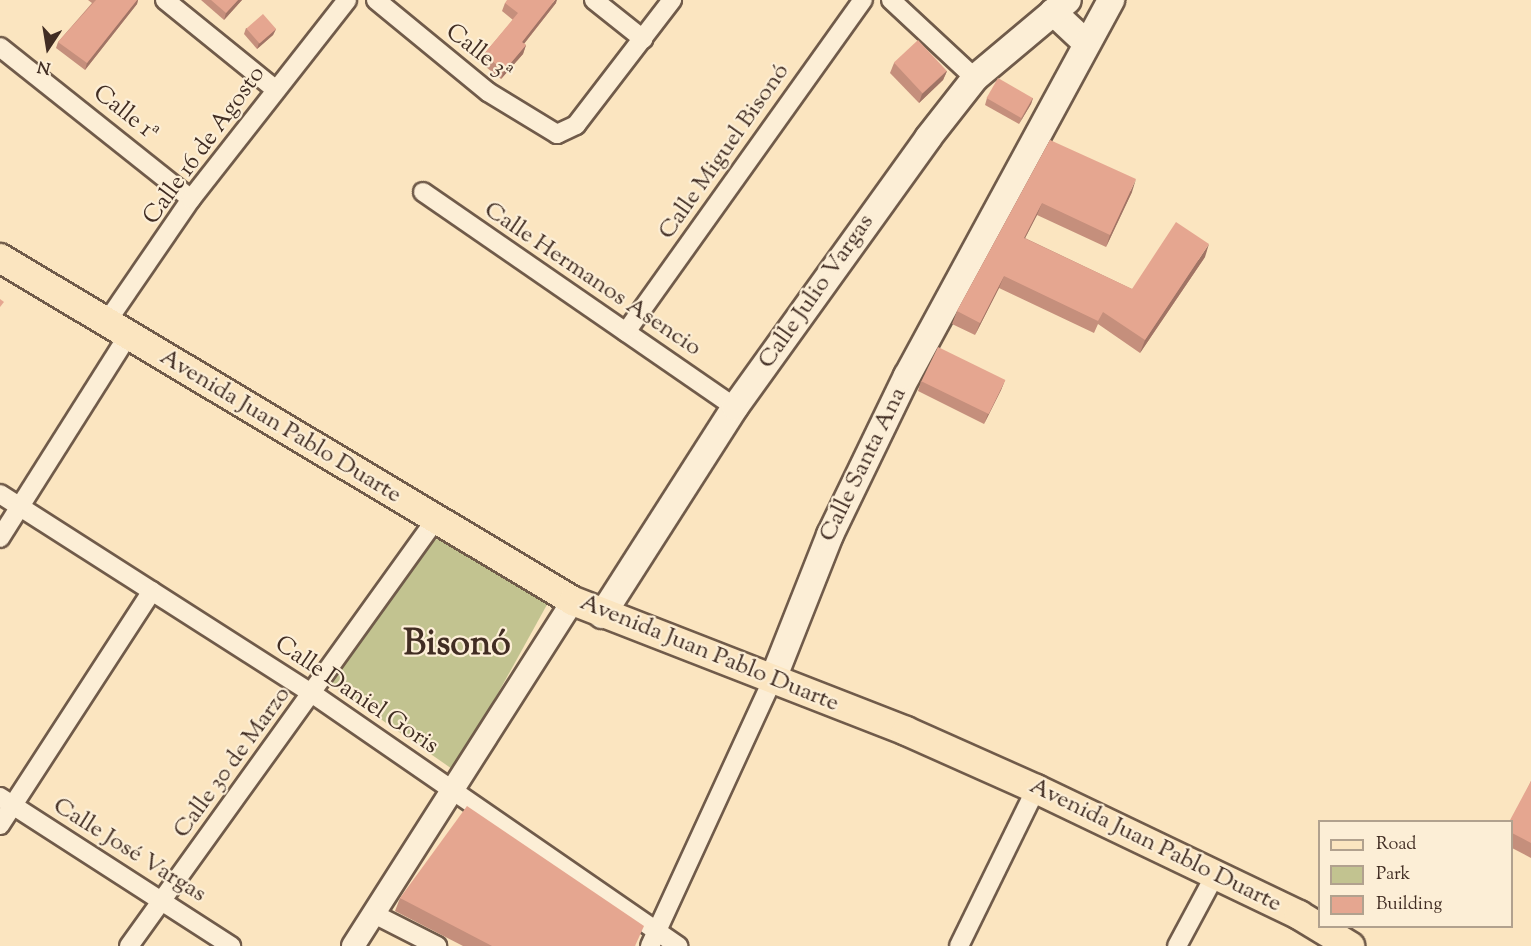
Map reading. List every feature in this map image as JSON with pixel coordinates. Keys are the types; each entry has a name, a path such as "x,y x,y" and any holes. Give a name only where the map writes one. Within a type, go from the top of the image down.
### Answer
{"main road":[{"name":"Calle Santa Ana","path":"773,679 868,455 1086,43 1112,0"},
{"name":"Calle Julio Vargas","path":"602,615 735,407 975,78 1060,6"},
{"path":"1060,6 1086,43"},
{"name":"Avenida Juan Pablo Duarte","path":"0,258 573,601 602,615 773,679 1036,789 1215,875 1350,946"}],"street":[{"path":"165,0 275,89"},
{"name":"Calle 16 de Agosto","path":"0,538 20,508 191,199 347,0"},
{"name":"Calle 3ª","path":"376,0 488,92 557,134 576,125 643,39"},
{"path":"594,0 643,39 672,0"},
{"name":"Calle Miguel Bisonó","path":"626,332 863,0"},
{"path":"891,0 975,78"},
{"name":"Calle 1ª","path":"0,46 191,199"},
{"name":"Calle Hermanos Asencio","path":"423,192 735,407"},
{"name":"Calle Daniel Goris","path":"0,494 313,694 454,792 653,939 678,946"},
{"name":"Calle 30 de Marzo","path":"129,946 313,694 436,519"},
{"path":"0,825 7,802 152,591"},
{"path":"353,946 454,792 573,601"},
{"name":"Calle Santa Ana","path":"653,939 773,679"},
{"path":"959,946 1036,789"},
{"name":"Calle José Vargas","path":"7,802 161,904 231,946"},
{"path":"1177,946 1215,875"},
{"path":"374,914 437,946"}],"green space":[{"path":"439,538 549,601 455,771 329,683 424,547"}],"building":[{"path":"96,0 137,0 87,63 58,42"},
{"path":"211,0 238,0 226,13"},
{"path":"507,0 555,0 522,42 526,45 504,71 484,54 518,13 505,3"},
{"path":"263,14 276,29 260,44 246,28"},
{"path":"918,40 947,71 923,93 894,63"},
{"path":"998,78 1033,98 1021,118 986,98"},
{"path":"1050,140 1136,179 1110,235 1042,203 1024,238 1132,289 1176,222 1209,244 1145,340 1103,312 1098,321 1004,276 980,323 957,311"},
{"path":"938,347 1005,380 989,414 921,381"},
{"path":"1531,781 1531,843 1513,834 1513,820 1510,820"},
{"path":"467,806 644,926 635,946 492,946 400,898"}],"district":[{"name":"Bisonó","path":"457,646"}]}
